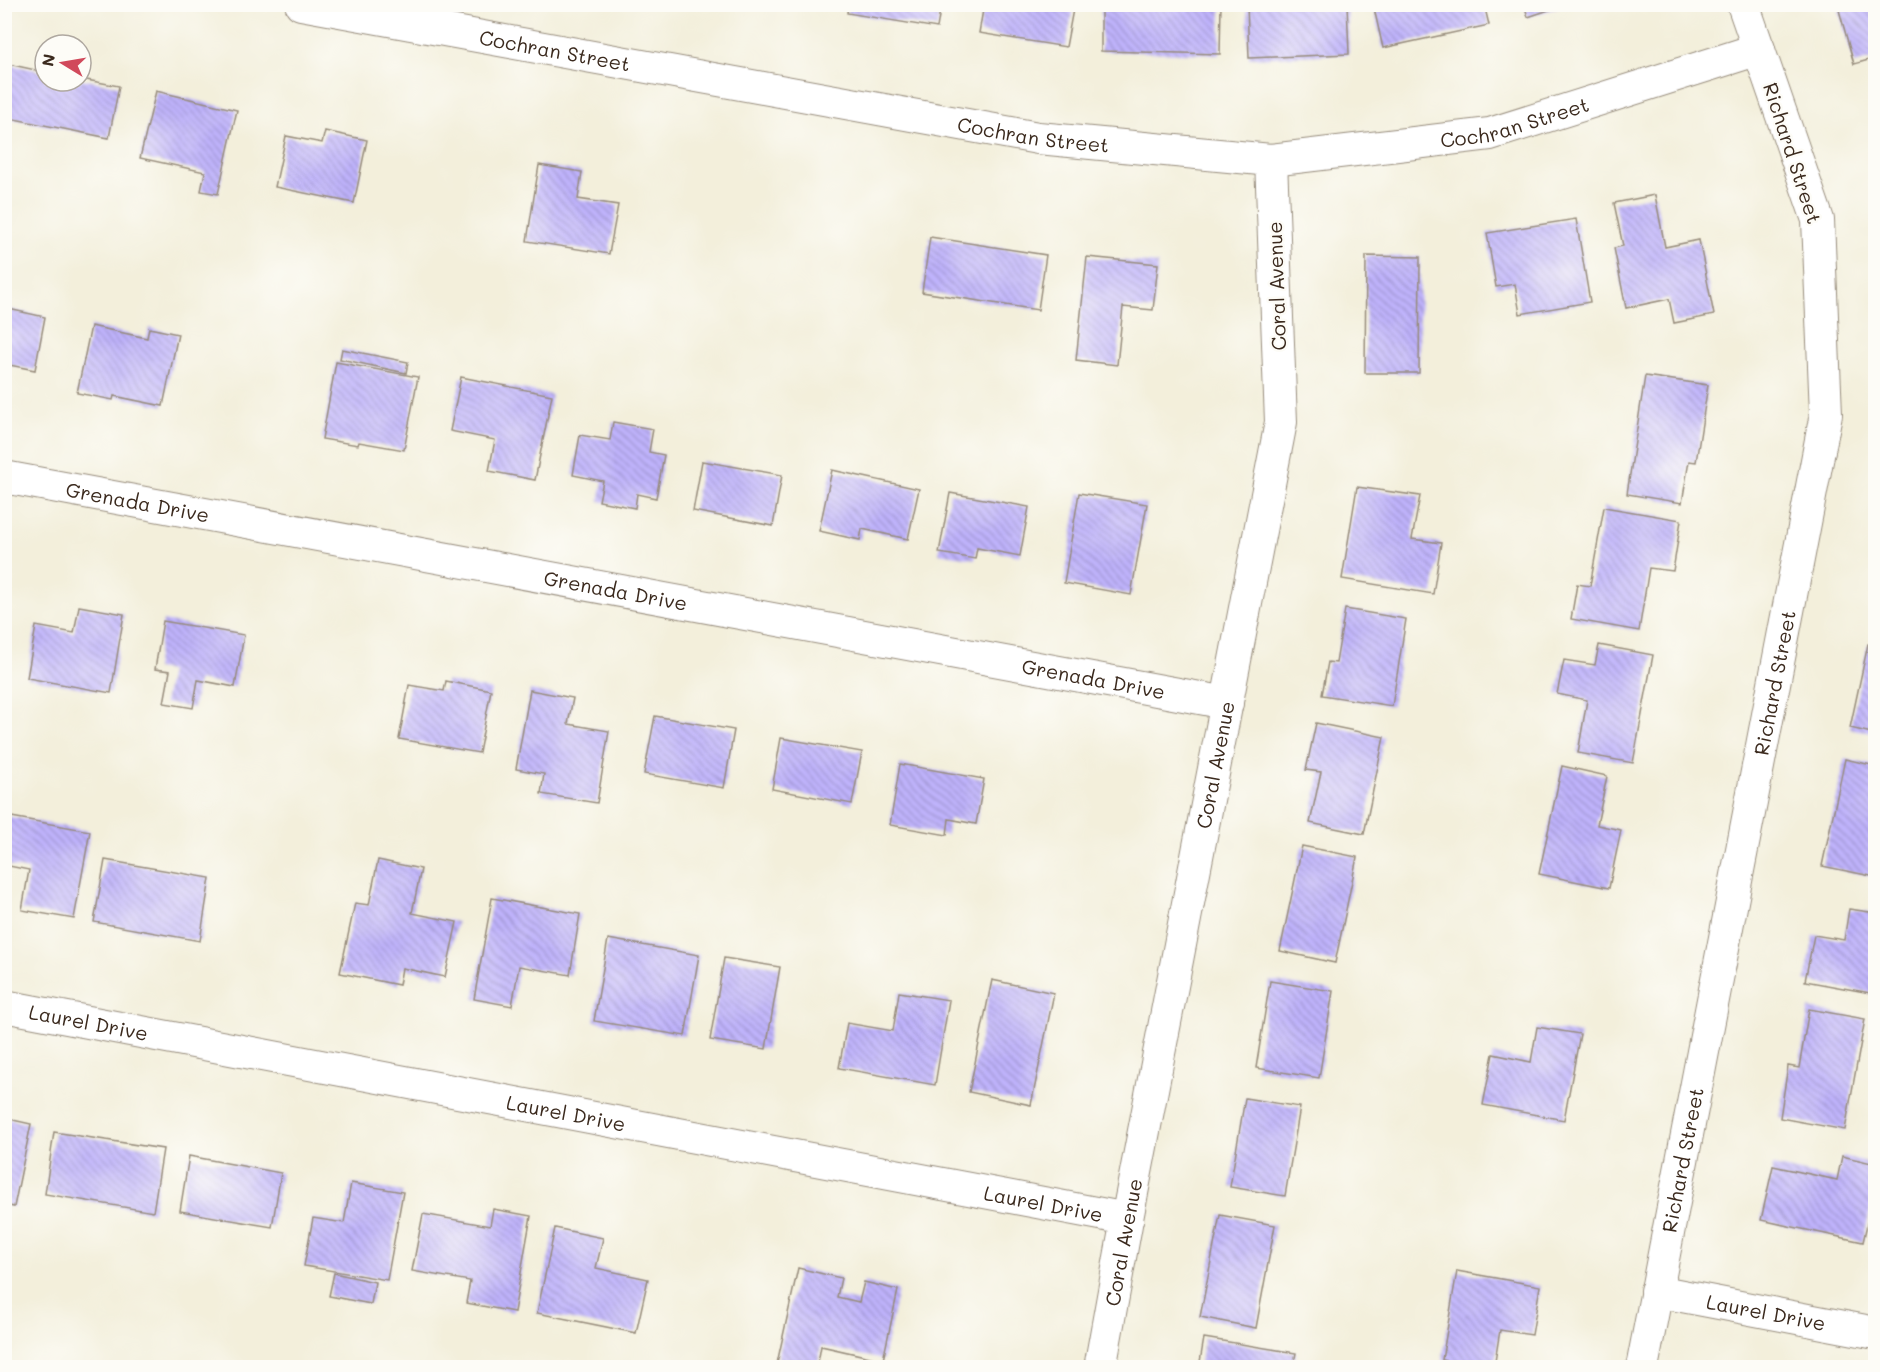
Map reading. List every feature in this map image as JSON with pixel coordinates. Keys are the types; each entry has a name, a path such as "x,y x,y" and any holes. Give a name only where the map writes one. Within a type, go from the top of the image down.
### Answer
{"street":[{"name":"Cochran Street","path":"301,4 1038,138 1271,160 1490,134 1759,49"},
{"name":"Richard Street","path":"1642,1368 1826,414 1818,220 1743,4"},
{"name":"Coral Avenue","path":"1100,1368 1281,423 1271,160"},
{"name":"Grenada Drive","path":"4,477 1227,703"},
{"name":"Laurel Drive","path":"4,1006 1127,1219"},
{"name":"Laurel Drive","path":"1656,1291 1875,1334"}],"building":[{"path":"848,4 941,4 937,28 847,13"},
{"path":"984,4 1074,4 1066,47 979,33"},
{"path":"1101,4 1221,4 1220,54 1101,51"},
{"path":"1247,4 1347,4 1349,54 1249,58"},
{"path":"1373,4 1484,4 1489,25 1383,48"},
{"path":"1524,4 1564,4 1564,5 1528,17"},
{"path":"1859,4 1876,4 1876,58 1854,64 1839,10"},
{"path":"8,64 33,69 33,93 93,93 93,81 119,86 109,138 4,117 4,84"},
{"path":"156,91 237,110 218,194 201,191 205,172 140,158"},
{"path":"325,131 367,140 354,203 275,187 286,136 322,143"},
{"path":"539,165 582,172 578,199 618,205 609,254 527,241"},
{"path":"1655,195 1665,247 1699,240 1714,315 1674,323 1669,299 1626,308 1614,248 1623,246 1614,203"},
{"path":"1576,219 1590,302 1520,314 1515,284 1496,287 1487,233"},
{"path":"930,237 1046,255 1038,310 922,292"},
{"path":"1366,256 1420,257 1419,373 1365,373"},
{"path":"1087,257 1158,264 1153,310 1123,307 1117,365 1076,360"},
{"path":"4,308 45,317 35,370 4,364"},
{"path":"91,326 147,338 149,328 178,334 163,406 114,396 113,400 77,393"},
{"path":"342,349 408,362 406,373 340,359"},
{"path":"336,362 418,377 404,450 359,442 358,445 322,439"},
{"path":"1645,376 1708,385 1696,462 1689,461 1682,503 1627,494"},
{"path":"461,377 552,395 535,480 489,471 495,440 450,431"},
{"path":"613,422 653,429 649,452 664,455 656,498 637,494 635,508 599,501 603,481 573,475 580,435 610,440"},
{"path":"702,461 782,475 773,526 693,511"},
{"path":"832,470 919,489 908,539 862,529 860,540 819,531"},
{"path":"1357,487 1420,496 1412,539 1441,543 1433,594 1342,579"},
{"path":"950,493 1029,507 1020,556 977,548 975,559 939,553"},
{"path":"1079,493 1147,504 1131,595 1064,583"},
{"path":"1604,507 1681,520 1673,571 1649,568 1639,631 1571,619 1577,584 1590,586"},
{"path":"79,606 124,614 111,693 27,678 36,626 74,633"},
{"path":"1345,609 1406,619 1392,706 1322,695 1328,662 1336,663"},
{"path":"163,621 244,635 235,687 198,680 193,708 164,703 170,671 155,669"},
{"path":"1868,644 1876,645 1876,734 1850,728"},
{"path":"1599,645 1653,655 1633,763 1578,753 1587,700 1557,694 1564,660 1595,665"},
{"path":"446,681 491,690 479,753 399,739 409,685 444,691"},
{"path":"530,690 573,698 568,724 609,731 597,803 541,794 544,774 516,769"},
{"path":"655,716 734,730 724,788 644,774"},
{"path":"1316,723 1384,737 1364,834 1310,823 1321,772 1306,770"},
{"path":"781,738 862,752 852,804 772,789"},
{"path":"1845,759 1876,766 1876,877 1822,866"},
{"path":"900,764 984,779 976,824 949,819 947,835 890,825"},
{"path":"1562,766 1607,776 1597,825 1621,830 1609,888 1539,874"},
{"path":"6,816 90,831 74,919 22,910 29,870 4,865"},
{"path":"1302,846 1357,857 1335,963 1280,951"},
{"path":"105,860 210,878 200,941 94,922"},
{"path":"378,860 421,869 412,913 457,922 445,977 402,968 399,985 340,973 355,903 369,905"},
{"path":"492,898 580,914 570,975 519,966 512,1006 474,999"},
{"path":"1849,909 1876,913 1876,994 1805,981 1814,935 1844,940"},
{"path":"608,939 699,955 685,1036 594,1021"},
{"path":"724,958 780,967 766,1049 710,1040"},
{"path":"992,980 1054,993 1031,1105 969,1092"},
{"path":"1270,981 1333,991 1319,1078 1256,1068"},
{"path":"899,992 949,1000 935,1085 839,1068 847,1023 893,1031"},
{"path":"1809,1009 1865,1019 1845,1130 1780,1118 1788,1066 1799,1068"},
{"path":"1537,1027 1580,1034 1564,1120 1483,1105 1493,1054 1531,1062"},
{"path":"1245,1098 1300,1107 1285,1196 1230,1187"},
{"path":"4,1118 31,1124 14,1207 4,1205"},
{"path":"54,1132 163,1149 153,1212 45,1194"},
{"path":"189,1156 281,1173 272,1227 180,1211"},
{"path":"1842,1156 1876,1164 1876,1185 1863,1242 1761,1220 1773,1166 1837,1180"},
{"path":"351,1183 403,1192 387,1280 304,1266 313,1218 344,1223"},
{"path":"493,1209 531,1216 514,1312 466,1303 470,1281 412,1271 423,1214 490,1226"},
{"path":"1220,1215 1275,1225 1256,1328 1200,1317"},
{"path":"555,1228 603,1238 596,1268 648,1279 636,1333 537,1313"},
{"path":"798,1268 841,1278 837,1297 859,1302 864,1282 898,1290 883,1360 821,1346 817,1368 776,1368"},
{"path":"1457,1271 1540,1286 1532,1335 1500,1330 1494,1368 1482,1368 1442,1360"},
{"path":"334,1273 375,1282 371,1304 329,1296"},
{"path":"1204,1338 1296,1353 1293,1368 1199,1368"}]}
